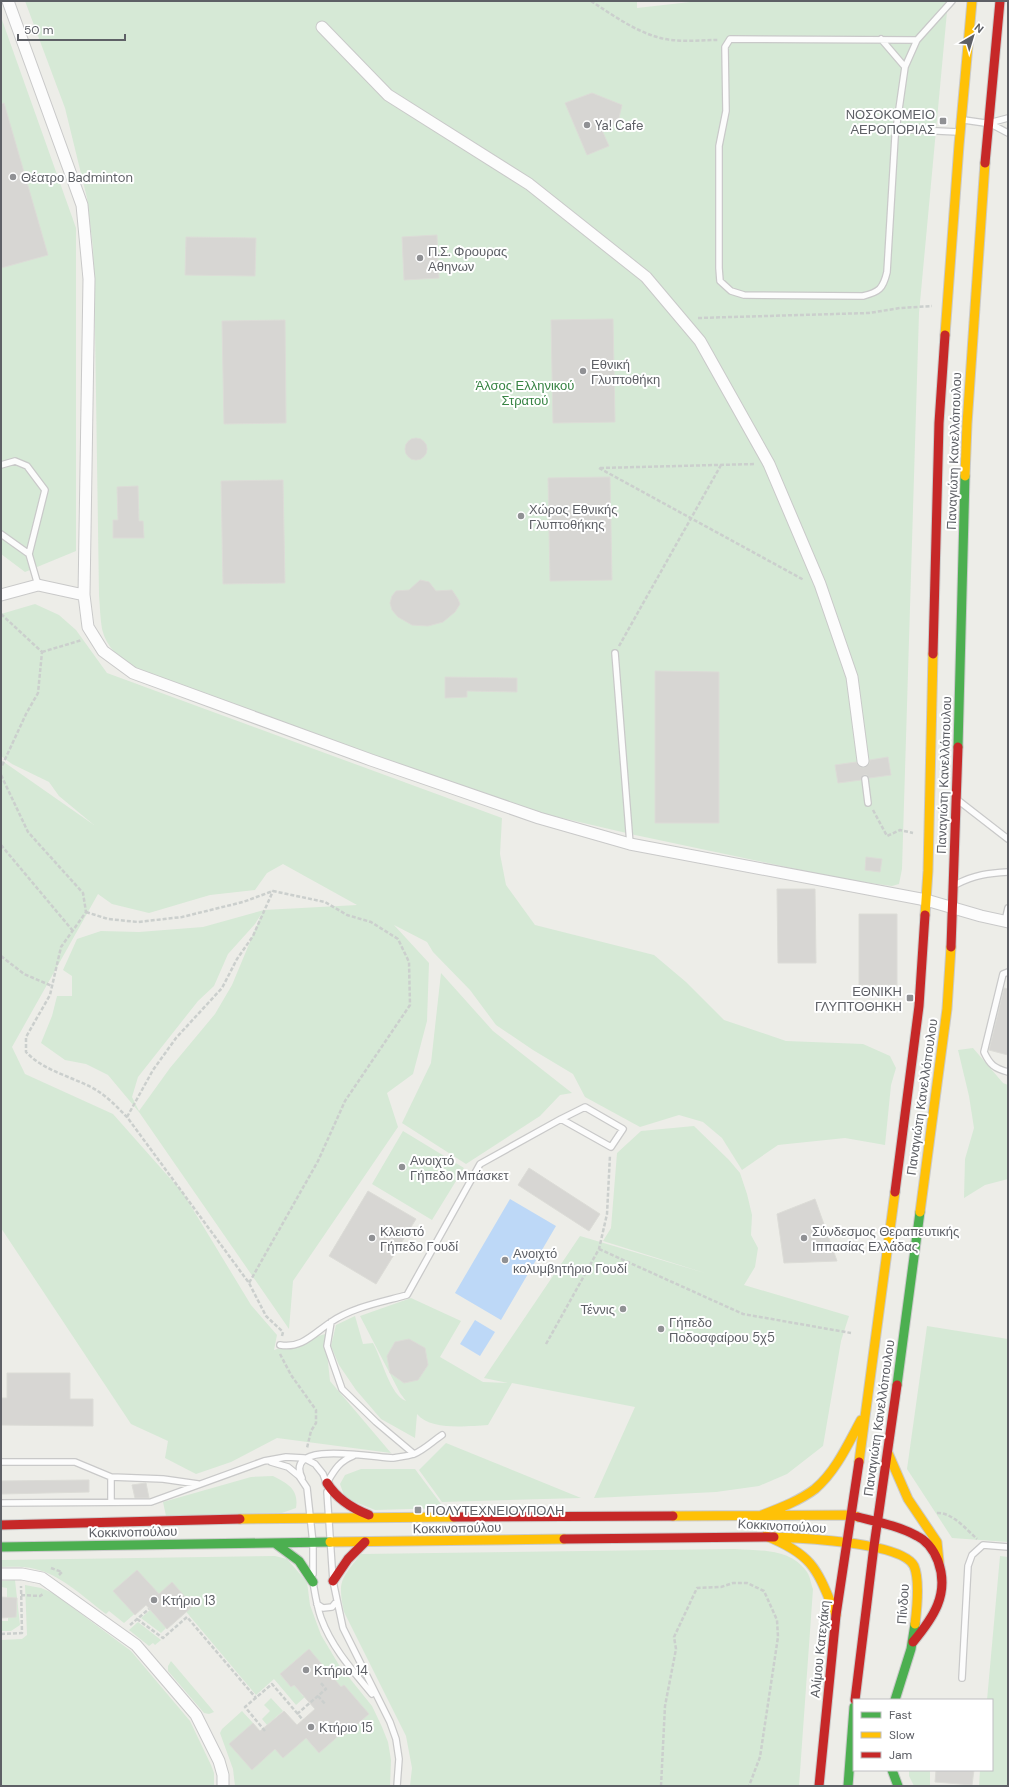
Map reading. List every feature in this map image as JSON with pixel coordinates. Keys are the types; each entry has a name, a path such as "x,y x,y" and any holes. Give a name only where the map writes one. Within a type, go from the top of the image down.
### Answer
{"main road":[{"name":"Παναγιώτη Κανελλόπουλου","path":"851,1515 919,1006 928,857 939,423 960,132 972,1"},
{"name":"Παναγιώτη Κανελλόπουλου","path":"874,1546 888,1452 947,1009 954,886 967,424 986,143 1000,1"},
{"path":"762,1515 802,1498 821,1484 835,1466 866,1411"},
{"path":"888,1452 900,1483 918,1515 937,1542 939,1562"},
{"path":"327,1483 331,1491 340,1500 356,1511 378,1517"},
{"name":"Κοκκινοπούλου","path":"1,1524 378,1517 762,1515 851,1515 877,1522"},
{"path":"851,1515 874,1546 855,1699"},
{"name":"Αλίμου Κατεχάκη","path":"819,1786 836,1615 851,1515"},
{"name":"Πίνδου","path":"877,1522 918,1536 929,1546 939,1562 942,1584 939,1603 930,1621 913,1642"},
{"path":"766,1536 787,1544 802,1554 810,1563 836,1615"},
{"name":"Κοκκινοπούλου","path":"1,1547 766,1536 874,1546"},
{"path":"333,1581 348,1559 365,1542"},
{"path":"276,1544 299,1561 313,1582"},
{"name":"Πίνδου","path":"874,1546 906,1557 912,1562 915,1568 918,1586 913,1642 899,1681 895,1699"},
{"path":"848,1786 853,1720"},
{"path":"892,1771 898,1786"}],"street":[{"path":"8,1 82,205 89,280 84,595 88,627 103,652 133,673 371,760 539,818 630,844 926,900 1006,922"},
{"path":"322,27 388,95 529,184 646,277 700,341 769,464 822,590 852,678 863,761"},
{"path":"1,595 38,585 84,595"},
{"path":"1,1574 22,1574 42,1578 136,1645 196,1715 219,1761 223,1775 223,1786"}],"lane":[{"path":"918,40 730,39 725,47 726,111 719,146 719,268 720,281 731,291 752,296 862,296 877,292 884,283 887,272 896,129 905,67 918,40 952,1"},
{"path":"881,40 905,67"},
{"path":"962,120 989,123 1008,118"},
{"path":"989,123 1008,133"},
{"path":"896,129 960,132"},
{"path":"1,465 15,461 27,466 45,490 29,554 38,585"},
{"path":"1,534 29,554"},
{"path":"615,653 630,844"},
{"path":"865,779 868,803"},
{"path":"956,799 1008,839"},
{"path":"954,886 968,879 986,873 1008,872"},
{"path":"1006,922 1008,908"},
{"path":"1008,972 1004,974 984,1052 989,1064 999,1070 1008,1072"},
{"path":"280,1346 291,1347 305,1341 346,1313 407,1295 480,1164 561,1119 585,1108 623,1129 611,1147 561,1119"},
{"path":"331,1322 326,1346 342,1389 376,1422 414,1454"},
{"path":"1,1502 150,1502 264,1461 286,1457 304,1458 316,1454 330,1453 393,1458 414,1454 442,1435"},
{"path":"327,1483 335,1468 343,1460 355,1455"},
{"path":"304,1458 315,1464 323,1474 327,1483 333,1581 343,1628 390,1722 396,1739 399,1759 397,1786"},
{"path":"304,1458 301,1464 301,1475 307,1488 309,1518 313,1543 313,1582 320,1618 334,1646 379,1702"},
{"path":"264,1461 276,1462 288,1467 299,1476 307,1488"},
{"path":"1,1462 75,1462 111,1477 163,1479 198,1484"},
{"path":"111,1477 111,1502"},
{"path":"962,1678 968,1566 972,1555 983,1545 989,1544 1008,1547"},
{"path":"317,1604 323,1608 332,1607 337,1601"}],"path":[{"path":"591,1 625,22 657,37 679,40 730,39"},
{"path":"681,319 869,313 900,308 947,304"},
{"path":"769,464 599,468 822,590"},
{"path":"615,653 721,465"},
{"path":"1,614 42,652"},
{"path":"42,652 93,635"},
{"path":"1,768 26,714 38,693 42,652"},
{"path":"1,775 28,832 83,893 86,912 61,947 50,995 26,1037 26,1052 35,1062 108,1097 127,1117 249,1283 266,1316 283,1332 279,1353 291,1374 316,1410 316,1423 311,1431 304,1458"},
{"path":"868,803 887,836 900,830 917,834"},
{"path":"1,845 73,931"},
{"path":"86,912 108,920 138,922 182,917 243,902 274,891 325,902 347,915 371,922 398,939 409,962 410,1005 345,1101 318,1162 249,1283"},
{"path":"127,1117 152,1070 176,1038 222,988 237,959 253,936 274,891"},
{"path":"1,956 24,974 52,986"},
{"path":"546,1344 599,1249 607,1214 608,1174 611,1147"},
{"path":"599,1249 743,1314 851,1333"},
{"path":"918,1515 940,1513 953,1519 983,1545"},
{"path":"661,1786 665,1706 676,1649 674,1637 696,1588 721,1587 733,1582 746,1583 764,1591 777,1620 778,1637 760,1757 749,1786"},
{"path":"1,1634 22,1633 20,1595 21,1583"},
{"path":"20,1595 40,1596"},
{"path":"121,1633 149,1609"},
{"path":"137,1619 163,1638 187,1617 256,1698"},
{"path":"297,1714 326,1689 320,1682"},
{"path":"265,1731 244,1707 272,1684 303,1720"},
{"path":"318,1696 326,1705"}],"green space":[{"name":"Άλσος Ελληνικού Στρατού","path":"25,1 637,1 637,8 699,1 948,1 919,313 902,869 899,884 892,886 848,880 635,835 532,811 161,679 124,661 115,652 107,642 102,629 100,616 93,248 87,198 65,108"},
{"path":"1,17 76,228 76,551 25,572 1,554"},
{"path":"35,604 59,615 76,630 107,673 502,818 500,854 506,885 535,925 654,955 686,982 724,1020 786,1041 863,1044 890,1056 896,1068 891,1085 885,1145 845,1138 778,1145 742,1170 722,1138 703,1122 679,1115 640,1127 585,1097 573,1074 533,1050 496,1025 470,990 433,952 427,942 394,925 429,963 427,1021 413,1074 387,1093 398,1127 293,1281 289,1329 139,1112 108,1075 86,1064 65,1060 41,1043 52,1016 57,996 72,996 72,976 63,970 77,939 101,931 139,932 203,927 264,910 357,905 283,864 267,873 255,890 210,895 149,913 112,904 98,894 12,1047 25,1074 113,1114 183,1193 251,1305 277,1335 274,1350 325,1334 330,1381 391,1453 277,1438 231,1462 196,1474 165,1458 168,1441 131,1424 1,1228 1,760 94,825 59,796 49,782 12,764 1,756 1,614","holes":["262,913 232,985 215,1014 170,1068 139,1111 132,1097 138,1077 198,1001 214,986 228,954 255,924"]},
{"path":"441,973 493,1031 572,1093 560,1095 540,1116 466,1164 402,1123 431,1063"},
{"path":"973,1048 1003,1083 1008,1085 1008,1179 985,1185 964,1198 965,1159 974,1128 969,1096 958,1050"},
{"path":"694,1126 729,1160 740,1173 747,1194 752,1215 751,1235 758,1248 755,1267 744,1285 849,1316 841,1341 823,1446 787,1474 759,1486 716,1492 594,1498 635,1407 512,1383 488,1425 440,1425 431,1423 417,1414 415,1438 381,1419 356,1390 339,1365 331,1346 336,1325 355,1316 363,1344 373,1343 395,1392 406,1401 400,1393 360,1316 411,1298 461,1321 440,1357 483,1382 508,1383 484,1378 580,1236 705,1273 603,1241 611,1228 617,1153 641,1131"},
{"path":"403,1131 464,1168 432,1220 372,1184"},
{"path":"927,1326 1008,1339 1008,1542 952,1538 907,1469"},
{"path":"446,1443 581,1498 442,1502 419,1470"},
{"path":"361,1469 415,1469 444,1508 375,1510 345,1498 340,1484 345,1475"},
{"path":"273,1476 288,1485 294,1492 296,1496 296,1508 282,1513 166,1516 163,1502 251,1477"},
{"path":"735,1549 774,1552 792,1559 800,1564 807,1572 813,1589 799,1786 410,1786 412,1768 406,1736 344,1612 341,1586 345,1574 361,1554"},
{"path":"275,1556 287,1559 307,1582 310,1605 321,1635 339,1665 372,1706 388,1742 391,1760 390,1786 235,1786 233,1769 220,1733 222,1729 242,1711 253,1723 252,1769 275,1749 306,1738 319,1753 343,1732 345,1735 369,1714 328,1699 309,1650 280,1674 291,1687 294,1685 303,1696 306,1696 296,1705 274,1679 256,1695 183,1608 147,1603 124,1623 109,1611 106,1614 63,1581 54,1576 31,1568 1,1567 1,1560"},
{"path":"1000,1556 1008,1557 1008,1786 979,1786 980,1771 993,1771 993,1699 987,1699"},
{"path":"15,1580 20,1625 11,1631 1,1631 1,1621 8,1621 8,1617 16,1617 17,1599 7,1598 7,1588 1,1587 1,1581"},
{"path":"25,1585 41,1588 53,1593 131,1651 190,1721 214,1773 214,1786 1,1786 1,1640 22,1639 27,1635"},
{"path":"150,1610 166,1628 161,1633 141,1618"},
{"path":"138,1622 161,1640 155,1645 153,1643 149,1646 129,1630"},
{"path":"171,1661 214,1712 209,1714 204,1713 168,1671 168,1666"},
{"path":"271,1698 283,1711 267,1725 262,1719 270,1711 264,1705"},
{"path":"909,1771 930,1771 930,1785 940,1786 914,1786 909,1776"}],"water":[{"name":"Ανοιχτό κολυμβητήριο Γουδί","path":"510,1199 556,1226 501,1320 455,1293"},
{"path":"475,1320 495,1332 480,1356 460,1344"}],"building":[{"name":"Ya! Cafe","path":"592,93 622,105 617,126 597,119 609,146 587,155 565,103"},
{"name":"Θέατρο Badminton","path":"4,103 48,255 1,268 1,104"},
{"name":"Π.Σ. Φρουρας Αθηνων","path":"437,235 439,278 404,280 402,237"},
{"path":"186,237 256,238 255,276 185,275"},
{"name":"Εθνική Γλυπτοθήκη","path":"613,319 615,422 553,423 551,320"},
{"path":"285,320 286,423 224,424 222,321"},
{"path":"416,438 424,441 427,449 424,457 416,460 408,457 405,449 408,441"},
{"path":"610,477 612,580 550,581 548,478"},
{"path":"283,480 285,583 223,584 221,481"},
{"path":"138,486 139,521 143,521 144,538 113,538 113,520 118,520 117,487"},
{"path":"420,580 429,582 436,591 452,590 458,599 460,604 455,612 443,622 428,626 412,625 398,617 392,610 390,603 392,596 396,591 409,590"},
{"path":"655,671 719,672 719,823 655,823"},
{"path":"445,677 517,678 517,692 467,691 467,697 445,698"},
{"path":"888,757 891,775 869,778 867,775 864,775 861,780 838,783 835,765 856,762 860,767 864,768 869,764 870,760"},
{"path":"866,857 882,859 880,872 865,870"},
{"path":"777,889 815,889 816,963 778,963"},
{"path":"859,914 897,914 897,985 859,985"},
{"path":"1004,988 1008,989 1008,1055 989,1050"},
{"path":"529,1168 600,1214 589,1231 518,1185"},
{"name":"Κλειστό Γήπεδο Γουδί","path":"368,1191 416,1219 376,1284 329,1256"},
{"name":"Σύνδεσμος Θεραπευτικής Ιππασίας Ελλάδας","path":"815,1199 837,1261 784,1263 777,1214"},
{"path":"409,1339 425,1348 428,1365 418,1380 404,1383 390,1373 387,1356 395,1342"},
{"path":"7,1373 70,1373 70,1399 93,1399 93,1426 1,1425 1,1398 7,1398"},
{"path":"89,1480 89,1492 1,1494 1,1481"},
{"path":"146,1483 149,1498 135,1498 132,1485"},
{"name":"Κτήριο 13","path":"137,1570 159,1594 172,1582 193,1606 167,1629 146,1605 135,1615 113,1591"},
{"path":"1,1597 17,1598 16,1617 1,1618"},
{"name":"Κτήριο 15","path":"309,1649 341,1687 344,1685 369,1714 345,1735 343,1732 319,1753 306,1738 283,1758 275,1749 252,1770 229,1744 253,1723 260,1731 284,1711 297,1725 315,1709 294,1685 291,1687 280,1674"},
{"path":"936,1771 974,1771 972,1785 935,1782"}],"traffic: fast":[{"path":"958,747 965,476"},
{"path":"897,1385 920,1212"},
{"path":"1,1547 330,1542"},
{"path":"276,1544 299,1561 313,1582"},
{"path":"895,1699 911,1649 915,1624"},
{"path":"848,1786 853,1720"},
{"path":"892,1771 898,1786"}],"traffic: slow":[{"path":"945,335 959,145 972,1"},
{"path":"965,476 967,424 985,163"},
{"path":"925,915 928,871 933,654"},
{"path":"920,1212 947,1009 951,947"},
{"path":"859,1462 895,1192"},
{"path":"762,1515 789,1504 815,1489 835,1466 861,1420"},
{"path":"888,1453 908,1499 937,1542 939,1562"},
{"path":"673,1516 851,1515 858,1517"},
{"path":"240,1519 454,1517"},
{"path":"766,1536 795,1550 812,1566 824,1586 836,1615"},
{"path":"774,1537 827,1540 849,1543 891,1551 906,1558 914,1566 917,1579 918,1594 915,1624"},
{"path":"330,1542 564,1539"}],"traffic: jam":[{"path":"985,163 1000,1"},
{"path":"933,654 939,423 945,335"},
{"path":"951,947 958,747"},
{"path":"895,1192 919,1006 925,915"},
{"path":"855,1699 874,1546 897,1385"},
{"path":"819,1786 836,1615 859,1462"},
{"path":"327,1483 335,1494 345,1502 369,1515"},
{"path":"454,1517 673,1516"},
{"path":"858,1517 896,1527 921,1538 927,1543 938,1561 942,1584 938,1605 927,1624 913,1642"},
{"path":"1,1525 240,1519"},
{"path":"564,1539 774,1537"},
{"path":"333,1581 348,1559 365,1542"}],"place":[{"name":"ΝΟΣΟΚΟΜΕΙΟ ΑΕΡΟΠΟΡΙΑΣ","path":"943,121"},
{"name":"Ya! Cafe","path":"587,125"},
{"name":"Θέατρο Badminton","path":"13,177"},
{"name":"Π.Σ. Φρουρας Αθηνων","path":"420,258"},
{"name":"Εθνική Γλυπτοθήκη","path":"583,371"},
{"name":"Χώρος Εθνικής Γλυπτοθήκης","path":"521,516"},
{"name":"ΕΘΝΙΚΗ ΓΛΥΠΤΟΘΗΚΗ","path":"910,998"},
{"name":"Ανοιχτό Γήπεδο Μπάσκετ","path":"402,1167"},
{"name":"Κλειστό Γήπεδο Γουδί","path":"372,1238"},
{"name":"Σύνδεσμος Θεραπευτικής Ιππασίας Ελλάδας","path":"804,1238"},
{"name":"Ανοιχτό κολυμβητήριο Γουδί","path":"505,1260"},
{"name":"Τέννις","path":"623,1309"},
{"name":"Γήπεδο Ποδοσφαίρου 5χ5","path":"661,1329"},
{"name":"ΠΟΛΥΤΕΧΝΕΙΟΥΠΟΛΗ","path":"418,1510"},
{"name":"Κτήριο 13","path":"154,1600"},
{"name":"Κτήριο 14","path":"306,1670"},
{"name":"Κτήριο 15","path":"311,1727"}]}
